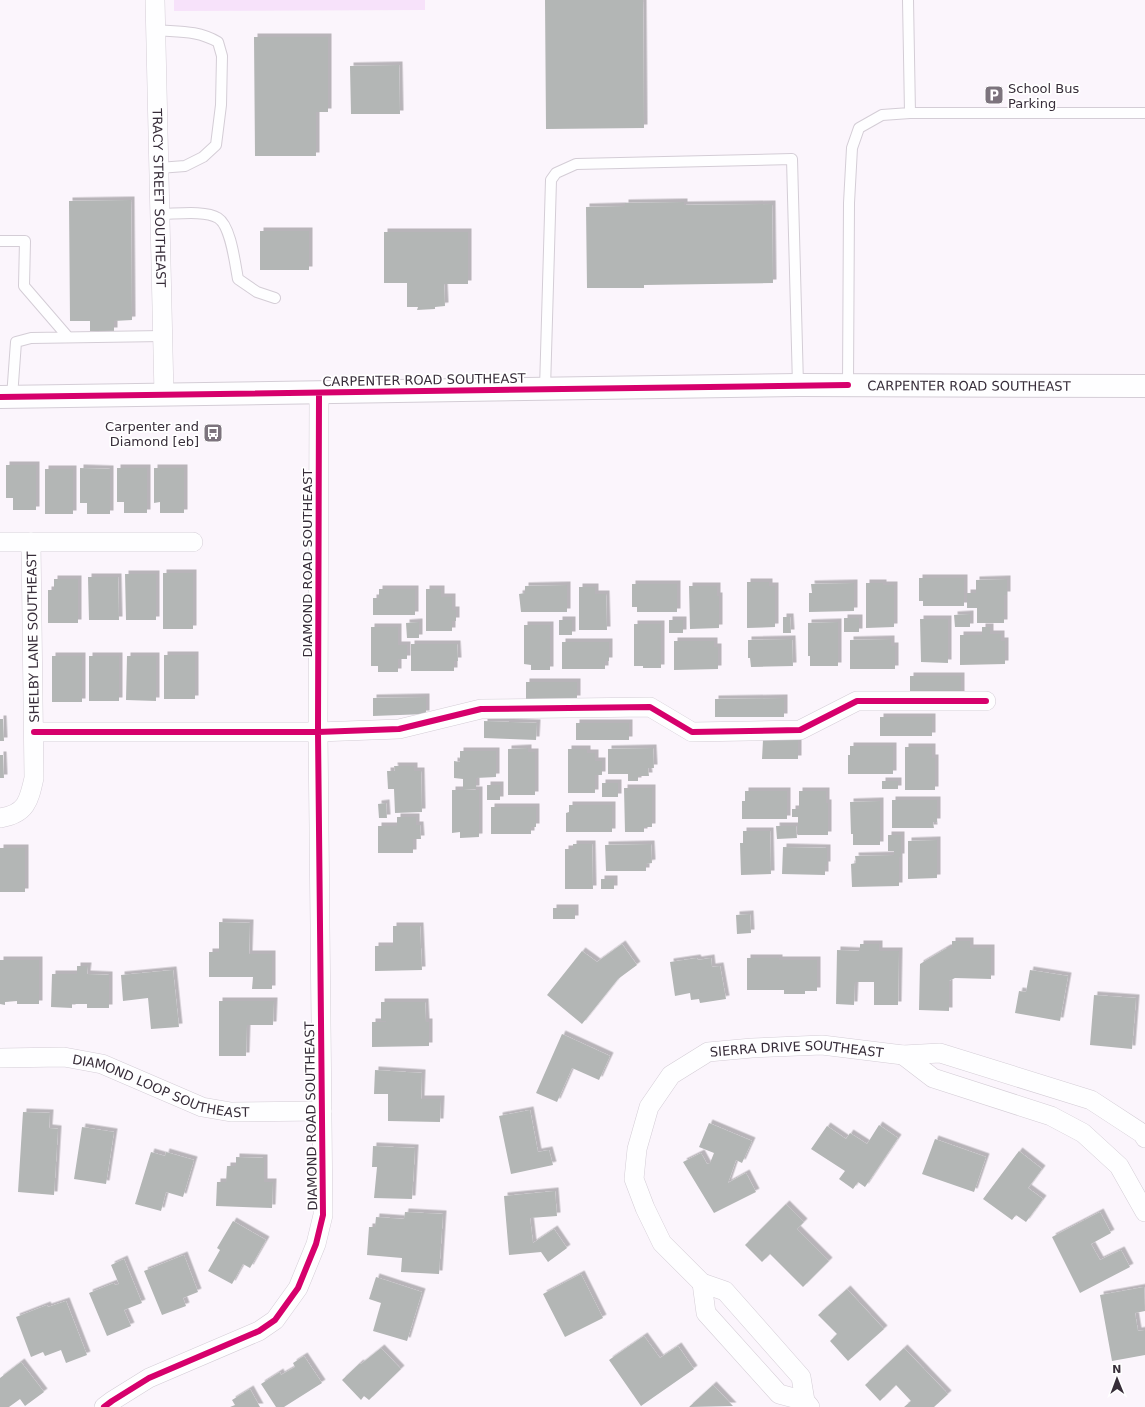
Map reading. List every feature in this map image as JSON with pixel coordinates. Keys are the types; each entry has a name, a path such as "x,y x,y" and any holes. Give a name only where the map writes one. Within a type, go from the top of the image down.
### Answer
{"street":[{"name":"TRACY STREET SOUTHEAST","path":"157,0 156,30 164,395"},
{"name":"CARPENTER ROAD SOUTHEAST","path":"6,397 798,385 1145,386"},
{"name":"DIAMOND ROAD SOUTHEAST","path":"104,1407 149,1378 259,1332 275,1320 298,1288 316,1244 323,1215 318,732 319,393"},
{"path":"0,542 193,542"},
{"name":"SHELBY LANE SOUTHEAST","path":"0,818 22,810 30,798 34,778 31,542"},
{"path":"34,732 318,732 399,729 481,709 650,707 692,732 800,730 857,701 986,701"},
{"name":"SIERRA DRIVE SOUTHEAST","path":"808,1404 801,1377 725,1291 702,1283 662,1243 645,1208 634,1178 637,1149 649,1107 671,1075 708,1052 752,1048 822,1045 903,1055 940,1053 1091,1100 1144,1135"},
{"name":"SIERRA DRIVE SOUTHEAST","path":"903,1055 933,1078 1051,1116 1082,1134 1119,1166 1145,1212"},
{"name":"DIAMOND LOOP SOUTHEAST","path":"0,1058 64,1057 102,1064 202,1107 231,1112 322,1111"},
{"name":"SIERRA DRIVE SOUTHEAST","path":"702,1283 706,1313 779,1394 808,1404"}],"lane":[{"path":"908,0 910,113"},
{"path":"156,30 206,36 218,42 222,56 221,105 216,145 203,158 185,166 159,168"},
{"path":"848,386 849,203 852,148 859,128 882,115 910,113 1145,113"},
{"path":"545,389 551,180 556,173 576,164 784,159 792,159 798,385"},
{"path":"160,214 204,214 219,218 228,229 238,279 257,292 275,298"},
{"path":"0,241 25,241 24,286 68,337"},
{"path":"6,397 16,342 31,338 162,336"}],"shaded area":[{"path":"174,0 425,0 425,10 174,11"}],"building":[{"path":"545,0 643,0 644,128 546,129"},
{"path":"254,37 328,37 328,112 316,112 316,156 255,156"},
{"path":"399,65 400,114 351,114 350,66"},
{"path":"131,200 132,320 114,321 114,331 90,331 90,321 70,321 69,201"},
{"path":"684,202 684,205 772,204 773,283 644,285 644,288 587,288 586,207 625,206 625,203"},
{"path":"260,231 309,231 309,270 260,270"},
{"path":"384,232 468,232 468,284 444,284 445,306 435,307 435,309 417,310 418,307 407,307 407,283 384,283"},
{"path":"6,465 36,465 36,510 13,510 13,498 6,498"},
{"path":"80,468 110,469 110,514 87,514 87,503 80,503"},
{"path":"117,468 147,468 147,513 124,513 124,502 117,502"},
{"path":"154,468 184,468 184,513 160,513 160,502 154,503"},
{"path":"45,469 73,469 73,514 45,514"},
{"path":"163,573 193,573 193,629 163,629"},
{"path":"125,574 156,574 156,620 126,620"},
{"path":"88,577 118,577 119,620 89,620"},
{"path":"919,578 964,578 964,606 923,606 923,601 919,601"},
{"path":"54,579 78,579 78,623 48,623 48,590 54,590"},
{"path":"1007,579 1007,595 1004,595 1004,623 977,623 977,608 967,608 967,593 976,593 976,580"},
{"path":"747,582 769,582 769,586 775,586 775,627 747,628"},
{"path":"854,583 854,611 809,612 809,593 812,593 811,584"},
{"path":"866,583 883,583 883,585 894,585 894,627 866,628"},
{"path":"632,584 677,584 677,612 637,612 637,607 632,607"},
{"path":"567,585 567,612 521,612 519,594 525,593 525,586"},
{"path":"689,586 717,586 717,596 719,596 719,628 690,629"},
{"path":"579,587 595,587 595,594 606,594 607,630 579,630"},
{"path":"379,589 415,589 415,615 373,615 373,598 379,598"},
{"path":"426,589 441,589 441,597 452,597 452,610 456,610 456,621 452,621 452,631 426,631"},
{"path":"970,614 970,627 955,627 954,615"},
{"path":"783,617 790,617 791,633 783,633"},
{"path":"844,618 859,618 859,632 844,632"},
{"path":"920,619 948,619 948,663 921,662"},
{"path":"559,620 572,620 572,635 559,635"},
{"path":"669,620 683,620 683,633 669,633"},
{"path":"419,622 419,638 407,638 406,623"},
{"path":"838,622 838,666 810,666 810,656 808,656 808,623"},
{"path":"634,624 661,624 661,668 643,668 643,666 634,666"},
{"path":"524,625 550,625 550,670 531,670 531,665 524,664"},
{"path":"371,627 398,627 398,645 407,645 407,659 398,659 398,672 378,672 378,666 371,666"},
{"path":"982,627 990,627 990,634 1001,634 1001,641 1005,641 1005,664 960,665 960,635 982,635"},
{"path":"792,639 793,666 751,667 750,658 748,658 748,640"},
{"path":"891,639 891,646 895,646 895,669 850,669 850,640"},
{"path":"674,641 714,641 714,647 718,647 718,669 674,670"},
{"path":"562,642 609,642 609,661 605,661 605,669 562,669"},
{"path":"411,644 457,644 458,661 454,661 454,671 411,671"},
{"path":"164,655 195,655 195,699 164,699"},
{"path":"52,656 82,656 82,702 52,702"},
{"path":"89,656 119,656 119,701 89,701"},
{"path":"127,656 156,656 156,701 126,700"},
{"path":"910,676 961,676 961,695 910,695"},
{"path":"526,682 577,682 577,699 526,699"},
{"path":"426,697 426,714 373,716 373,698"},
{"path":"784,698 784,717 715,717 715,699"},
{"path":"880,717 932,717 932,736 880,736"},
{"path":"0,719 3,719 4,741 0,741"},
{"path":"484,721 537,723 536,740 484,738"},
{"path":"576,723 629,723 629,740 576,740"},
{"path":"763,740 798,740 798,759 762,759"},
{"path":"850,746 893,746 893,774 848,774 848,755 850,755"},
{"path":"905,747 932,747 932,758 935,758 935,790 905,790"},
{"path":"528,748 528,752 535,752 535,795 508,795 508,749"},
{"path":"653,748 654,768 648,768 649,776 638,776 638,781 628,781 628,774 608,774 608,749"},
{"path":"568,749 587,749 587,753 595,753 595,761 602,761 602,775 595,775 595,793 568,793"},
{"path":"460,751 496,751 496,777 476,778 476,789 463,790 463,779 454,778 454,761 460,762"},
{"path":"0,755 3,755 4,778 0,778"},
{"path":"394,766 414,766 414,771 421,771 422,812 395,813 394,789 388,789 387,771 395,771"},
{"path":"882,781 898,781 898,789 882,789"},
{"path":"602,783 618,783 618,797 602,797"},
{"path":"487,785 500,785 500,800 487,800"},
{"path":"624,788 652,788 652,827 644,827 644,832 625,832"},
{"path":"452,790 479,790 479,837 460,838 460,832 452,833"},
{"path":"745,791 787,791 787,819 742,819 742,801 745,801"},
{"path":"799,791 826,791 826,803 828,803 828,835 798,835 798,817 792,817 792,809 799,809"},
{"path":"892,800 937,800 937,822 933,822 934,828 892,828"},
{"path":"880,801 880,845 853,845 853,834 851,834 850,802"},
{"path":"386,803 387,818 379,818 378,804"},
{"path":"569,805 612,805 612,832 566,832 566,813 569,812"},
{"path":"491,807 536,807 536,827 531,827 531,834 491,834"},
{"path":"397,817 416,817 416,825 420,825 421,839 413,839 413,853 378,853 378,826 397,826"},
{"path":"776,826 796,826 797,838 777,839"},
{"path":"743,831 770,831 771,874 741,875 740,843 743,843"},
{"path":"888,835 901,835 899,886 852,887 851,864 856,863 855,856 894,855 894,851 888,851"},
{"path":"937,840 937,878 908,879 908,841"},
{"path":"573,844 592,844 593,889 565,889 565,849 573,849"},
{"path":"651,844 652,863 646,864 646,871 606,871 605,845"},
{"path":"783,847 827,848 827,865 825,865 825,875 782,874"},
{"path":"0,848 25,848 25,892 0,892"},
{"path":"601,879 614,879 614,889 601,889"},
{"path":"553,908 575,908 575,919 553,919"},
{"path":"750,914 751,933 737,934 736,915"},
{"path":"219,922 250,923 249,954 272,954 272,989 252,989 253,977 209,977 209,952 219,952"},
{"path":"393,926 420,926 422,970 375,971 375,946 393,946"},
{"path":"952,941 970,941 970,948 991,948 991,979 955,978 949,981 949,1011 919,1010 920,964 947,948 952,948"},
{"path":"622,944 637,965 618,979 582,1024 547,995 582,951 597,962"},
{"path":"860,944 879,944 879,951 899,951 898,1005 874,1005 874,982 855,982 854,1005 836,1004 837,950 860,951"},
{"path":"697,958 698,960 711,958 712,967 720,966 726,999 700,1003 699,999 691,1000 690,993 675,996 670,962"},
{"path":"747,958 817,960 817,991 805,991 805,994 784,994 784,990 747,990"},
{"path":"0,960 39,960 39,1004 17,1004 17,1001 5,1002 5,1005 0,1004"},
{"path":"77,966 88,966 87,974 109,975 109,1008 87,1008 87,1004 72,1004 72,1008 51,1007 52,974 77,974"},
{"path":"173,970 179,1027 151,1029 148,998 123,1001 121,975"},
{"path":"1030,970 1068,976 1060,1021 1015,1013 1019,991 1026,992"},
{"path":"1094,995 1136,998 1132,1049 1090,1045"},
{"path":"219,1001 274,1001 273,1025 247,1025 246,1056 219,1056"},
{"path":"381,1002 425,1002 426,1022 429,1022 429,1046 372,1047 372,1022 386,1022 381,1021"},
{"path":"562,1034 610,1056 599,1080 572,1068 557,1102 536,1093"},
{"path":"375,1070 422,1073 421,1099 441,1099 440,1122 388,1121 388,1094 374,1094"},
{"path":"530,1110 538,1152 549,1150 553,1165 511,1174 499,1116"},
{"path":"23,1112 50,1113 49,1128 58,1129 54,1195 18,1192"},
{"path":"709,1123 752,1141 742,1163 736,1160 728,1183 746,1173 756,1192 714,1213 683,1162 701,1153 707,1164 710,1163 714,1153 699,1147"},
{"path":"879,1125 898,1138 865,1187 858,1182 853,1189 839,1179 845,1171 811,1149 827,1126 846,1139 850,1133 867,1144"},
{"path":"82,1127 114,1132 106,1184 74,1179"},
{"path":"935,1139 986,1157 974,1192 922,1174"},
{"path":"373,1146 415,1148 412,1199 374,1198 377,1167 372,1167"},
{"path":"1019,1151 1042,1169 1028,1188 1043,1199 1026,1222 1016,1215 1012,1220 983,1199"},
{"path":"151,1152 165,1156 166,1152 194,1160 183,1197 166,1192 161,1211 135,1204"},
{"path":"236,1157 264,1158 264,1182 273,1182 272,1208 216,1206 217,1182 226,1182 227,1166 236,1166"},
{"path":"555,1191 557,1216 530,1218 533,1243 554,1229 567,1248 548,1262 541,1252 509,1255 504,1196"},
{"path":"786,1204 804,1222 797,1229 829,1261 803,1287 770,1254 762,1262 745,1245"},
{"path":"405,1212 443,1214 439,1274 401,1272 402,1258 367,1255 369,1227 375,1227 376,1217 404,1219"},
{"path":"1100,1212 1111,1233 1091,1244 1100,1260 1121,1250 1130,1267 1080,1293 1052,1237"},
{"path":"233,1221 266,1240 250,1268 243,1264 232,1284 208,1271 220,1250 217,1248"},
{"path":"184,1255 198,1292 183,1298 186,1306 162,1315 144,1271"},
{"path":"124,1259 142,1303 124,1310 131,1326 107,1336 89,1293 114,1283 115,1285 119,1284 111,1265"},
{"path":"581,1274 603,1318 565,1337 543,1294"},
{"path":"376,1277 422,1292 407,1341 373,1331 381,1303 369,1299"},
{"path":"1144,1287 1145,1311 1135,1313 1138,1331 1145,1330 1145,1355 1112,1361 1100,1295"},
{"path":"847,1289 884,1329 848,1361 830,1341 837,1334 818,1315"},
{"path":"66,1301 87,1355 66,1363 61,1350 45,1356 43,1352 31,1357 16,1317 47,1305 48,1307"},
{"path":"644,1336 660,1358 678,1346 694,1369 641,1406 609,1360"},
{"path":"381,1348 401,1369 369,1400 364,1396 361,1400 342,1380 360,1363 361,1364"},
{"path":"904,1348 948,1394 934,1407 904,1407 911,1401 896,1385 880,1401 865,1385"},
{"path":"304,1356 322,1383 284,1407 276,1407 261,1384 280,1372 281,1375 295,1367 293,1363"},
{"path":"21,1362 44,1392 25,1406 20,1399 9,1407 0,1407 0,1378"},
{"path":"713,1385 733,1406 689,1407"},
{"path":"250,1389 260,1407 230,1407 235,1405 232,1400"}],"cycle path":[{"path":"0,397 848,385"},
{"path":"104,1407 149,1378 259,1331 275,1320 298,1288 316,1244 323,1215 318,732 319,393"},
{"path":"34,732 318,732 399,729 481,709 650,707 692,732 800,730 857,701 986,701"}],"place":[{"name":"School Bus Parking","path":"994,95"},
{"name":"Carpenter and Diamond [eb]","path":"213,433"}]}
